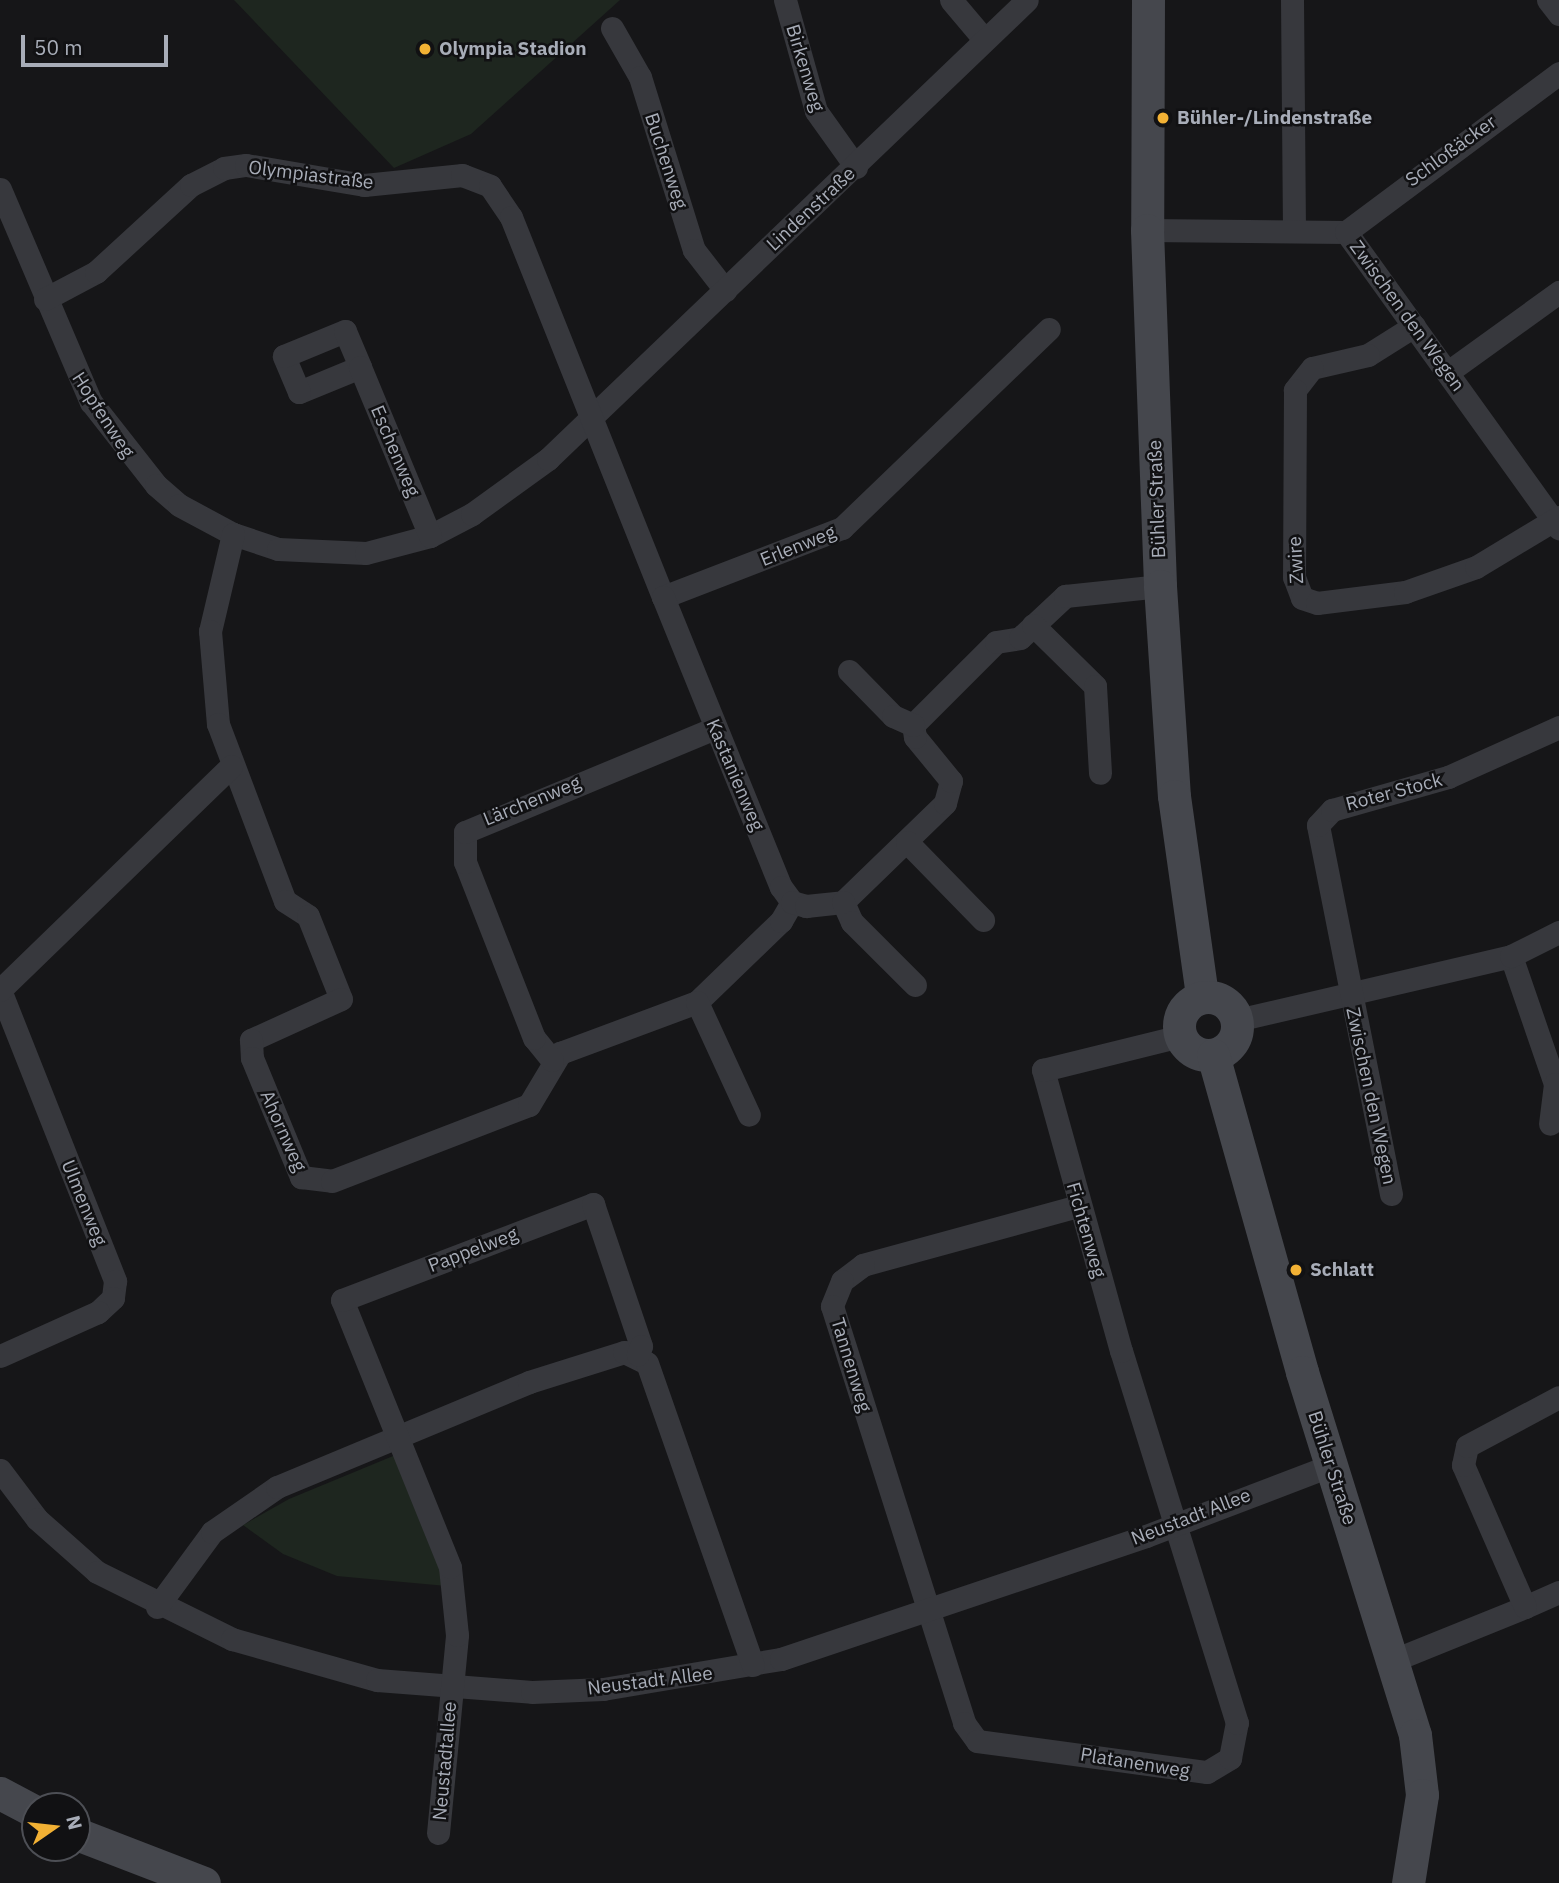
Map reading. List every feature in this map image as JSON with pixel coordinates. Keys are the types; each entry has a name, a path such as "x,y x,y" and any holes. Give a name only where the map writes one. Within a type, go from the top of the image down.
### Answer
{"street":[{"name":"Birkenweg","path":"785,0 816,111 856,167"},
{"path":"951,0 984,39"},
{"name":"Lindenstraße","path":"594,419 1027,0"},
{"name":"Bühler Straße","path":"1149,0 1147,230 1160,586 1174,796 1202,996"},
{"path":"1292,0 1294,227"},
{"path":"1548,0 1559,14"},
{"name":"Buchenweg","path":"612,28 640,77 694,250 725,290"},
{"name":"Schloßäcker","path":"1346,232 1559,74"},
{"name":"Olympiastraße","path":"44,299 96,272 191,185 224,168 246,165 364,185 462,175 502,198 594,419"},
{"name":"Hopfenweg","path":"0,189 44,299 91,402 136,465 178,505 233,534 316,555 366,553 430,536 510,489 594,419"},
{"name":"Zwischen den Wegen","path":"1147,230 1294,227 1346,232 1557,522"},
{"path":"1448,372 1559,292"},
{"name":"Zwire","path":"1414,326 1368,355 1312,368 1295,390 1294,577 1302,598 1317,603 1405,592 1476,567 1557,522"},
{"name":"Erlenweg","path":"663,597 842,528 1049,329"},
{"name":"Eschenweg","path":"360,366 430,536"},
{"path":"594,419 663,597"},
{"name":"Ahornweg","path":"233,534 210,631 210,682 231,766 285,901 308,916 341,999 251,1040 252,1058 301,1177 332,1181 529,1105 552,1060"},
{"path":"913,725 996,642 1020,638 1065,596 1160,586"},
{"name":"Kastanienweg","path":"663,597 715,728 792,902"},
{"path":"1033,625 1095,686 1100,774"},
{"path":"552,1060 697,1002 781,921 792,902 843,902 907,842 952,789 913,725 893,716 849,671"},
{"name":"Roter Stock","path":"1350,998 1318,837 1324,816 1485,764 1559,727"},
{"name":"Lärchenweg","path":"552,1060 534,1038 465,862 465,832 715,728"},
{"path":"0,990 231,766"},
{"path":"907,842 983,920"},
{"path":"843,902 852,922 915,985"},
{"name":"Zwischen den Wegen","path":"1237,1020 1350,998 1511,956 1559,932"},
{"path":"1511,956 1555,1084 1550,1124"},
{"name":"Ulmenweg","path":"0,990 115,1281 113,1298 98,1312 0,1356"},
{"path":"1202,996 1224,1001 1237,1020 1229,1046 1213,1055 1193,1051 1180,1036 1182,1011 1202,996"},
{"name":"Zwischen den Wegen","path":"1350,998 1391,1194"},
{"path":"697,1002 750,1115"},
{"name":"Fichtenweg","path":"1173,1524 1078,1206 1043,1070 1180,1036"},
{"name":"Bühler Straße","path":"1213,1055 1332,1465 1415,1735 1422,1795 1408,1883"},
{"name":"Pappelweg","path":"452,1689 457,1635 450,1567 342,1300 593,1203 641,1346 638,1354 653,1379 753,1665"},
{"name":"Tannenweg","path":"928,1608 832,1306 835,1290 863,1265 1078,1206"},
{"path":"157,1607 190,1554 253,1500 399,1436 593,1360 638,1354"},
{"path":"1525,1607 1463,1465 1467,1446 1559,1397"},
{"name":"Neustadt Allee","path":"0,1470 70,1550 157,1607 307,1664 452,1689 603,1689 753,1665 1173,1524 1332,1465"},
{"name":"Platanenweg","path":"928,1608 964,1723 985,1746 1103,1756 1197,1773 1216,1770 1234,1749 1237,1723 1173,1524"},
{"path":"1394,1660 1559,1592"},
{"name":"Neustadtallee","path":"438,1832 452,1689"},
{"path":"0,1793 21,1804"},
{"path":"91,1839 204,1883"}],"shaded area":[{"name":"Olympia Stadion","path":"234,0 620,0 471,134 394,168"},
{"path":"398,1454 447,1586 337,1576 283,1554 243,1525 289,1499"}],"place":[{"name":"Olympia Stadion","path":"425,49"},
{"name":"Bühler-/Lindenstraße","path":"1163,118"},
{"name":"Schlatt","path":"1296,1270"}]}
